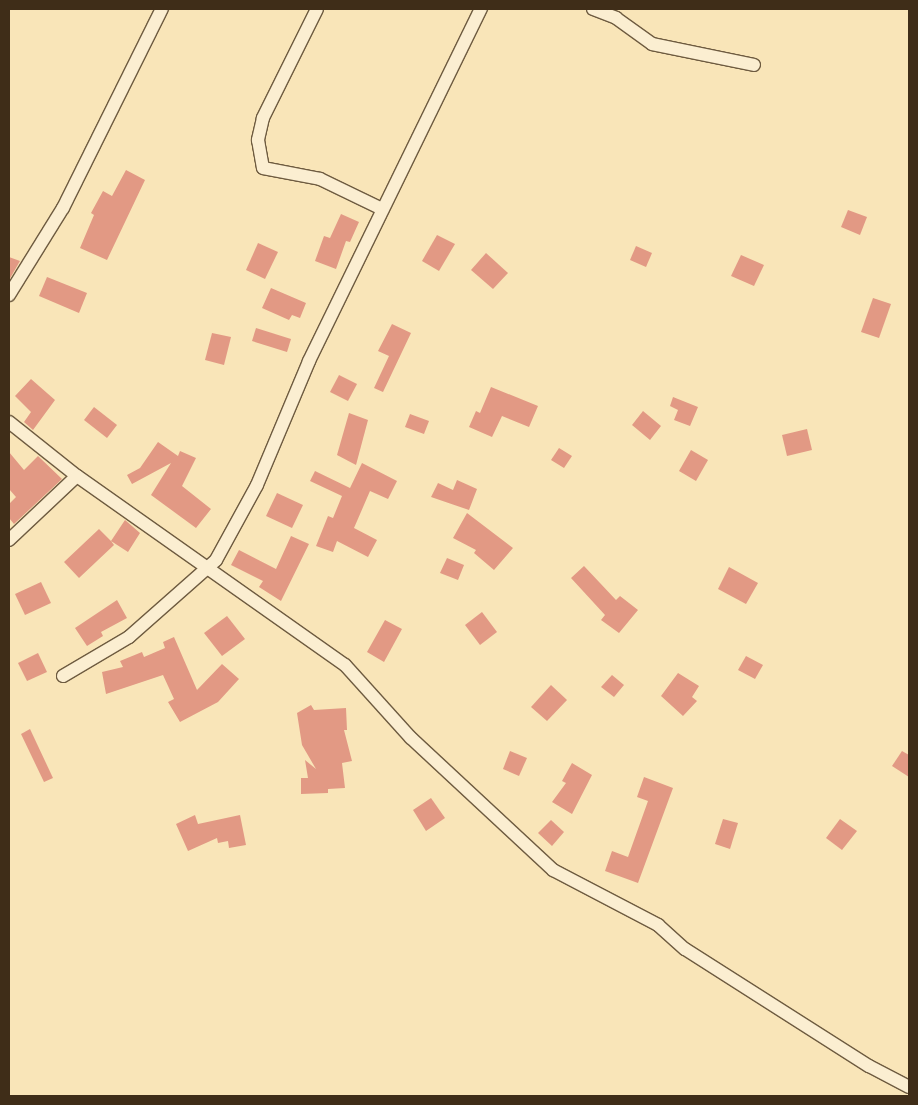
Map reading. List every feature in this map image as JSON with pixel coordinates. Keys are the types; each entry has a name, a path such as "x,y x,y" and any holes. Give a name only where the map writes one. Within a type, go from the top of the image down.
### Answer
{"street":[{"path":"9,295 63,208 162,9"},
{"path":"63,676 129,637 208,569 257,485 309,361 481,9"},
{"path":"593,9 616,18 652,44 754,65"},
{"path":"314,10 263,118 258,140 263,168 320,179 382,209"},
{"path":"9,422 77,476 345,665 411,738 553,870 658,925 685,949 869,1066 909,1087"},
{"path":"9,540 77,476"}],"building":[{"path":"126,170 145,180 107,260 80,248 94,215 91,213 103,191 112,196"},
{"path":"848,210 867,217 860,235 841,227"},
{"path":"341,214 359,222 350,242 346,241 336,269 315,261 324,236 330,238"},
{"path":"437,235 455,244 439,271 422,261"},
{"path":"258,243 278,252 265,279 246,270"},
{"path":"636,246 652,253 646,267 630,260"},
{"path":"486,253 508,273 493,289 471,270"},
{"path":"741,255 764,265 754,286 731,276"},
{"path":"9,257 20,261 9,280"},
{"path":"47,277 87,293 79,313 39,296"},
{"path":"271,288 306,303 300,318 292,315 289,320 262,308"},
{"path":"873,298 891,304 879,338 861,332"},
{"path":"392,324 411,333 383,392 374,388 389,356 378,351"},
{"path":"256,328 291,339 287,352 252,341"},
{"path":"212,333 231,337 224,365 205,360"},
{"path":"339,375 357,384 348,401 330,392"},
{"path":"31,379 55,400 33,430 24,422 31,412 15,396"},
{"path":"491,387 538,406 529,427 502,416 492,437 469,427 476,411 480,413"},
{"path":"673,397 698,407 690,426 674,420 678,410 670,406"},
{"path":"94,407 117,425 107,438 84,420"},
{"path":"643,411 661,426 650,440 632,425"},
{"path":"349,413 368,420 356,465 337,455"},
{"path":"410,414 429,421 424,434 405,427"},
{"path":"807,429 812,450 787,456 782,435"},
{"path":"158,442 178,456 180,451 196,458 182,486 211,509 196,528 151,495 171,463 132,484 127,475 140,468"},
{"path":"559,448 572,456 564,468 551,460"},
{"path":"691,450 708,460 696,481 679,471"},
{"path":"9,452 24,470 38,456 62,479 14,524 9,518 9,504 16,497 9,489"},
{"path":"362,463 397,481 388,499 370,491 354,528 377,540 368,557 337,541 333,552 316,546 328,516 333,518 342,496 310,481 315,471 350,488"},
{"path":"457,480 477,489 469,510 431,497 438,483 453,490"},
{"path":"277,493 303,505 292,528 266,516"},
{"path":"467,513 513,548 494,570 474,553 476,550 453,538"},
{"path":"125,520 140,533 128,552 111,541"},
{"path":"99,529 114,545 79,578 64,562"},
{"path":"291,536 309,544 281,601 259,587 263,581 231,565 239,550 276,569"},
{"path":"447,558 464,565 458,580 440,573"},
{"path":"584,566 616,600 620,596 638,610 619,633 601,620 605,615 571,578"},
{"path":"729,567 758,583 746,604 718,589"},
{"path":"41,582 51,603 25,615 15,594"},
{"path":"117,600 127,618 101,632 103,636 87,646 75,628"},
{"path":"482,612 497,632 480,645 465,625"},
{"path":"227,616 245,639 222,656 204,633"},
{"path":"385,620 402,629 384,662 367,652"},
{"path":"174,637 197,690 222,664 239,679 218,702 180,722 168,702 174,699 163,675 106,694 102,672 123,667 120,661 142,652 144,657 165,648 163,642"},
{"path":"38,653 47,672 27,681 18,663"},
{"path":"746,656 763,665 755,679 738,670"},
{"path":"678,673 699,686 692,697 697,701 683,716 661,696"},
{"path":"612,675 624,685 614,697 601,687"},
{"path":"551,685 567,700 547,721 531,707"},
{"path":"311,705 314,710 346,708 347,730 344,730 352,761 342,763 345,788 328,789 328,793 301,794 301,778 308,778 305,760 316,769 302,745 297,713"},
{"path":"30,729 53,778 44,782 21,734"},
{"path":"510,751 527,758 519,776 503,769"},
{"path":"902,751 909,755 909,777 892,766"},
{"path":"572,763 592,775 572,814 552,802 566,783 562,781"},
{"path":"644,777 673,788 638,883 605,871 612,851 628,857 648,801 637,797"},
{"path":"431,798 445,818 426,831 413,810"},
{"path":"195,815 198,824 240,815 246,845 229,848 228,841 218,843 217,838 188,851 176,824"},
{"path":"723,819 738,823 730,849 715,844"},
{"path":"840,819 857,831 842,850 826,838"},
{"path":"551,820 564,832 552,846 538,833"}]}
